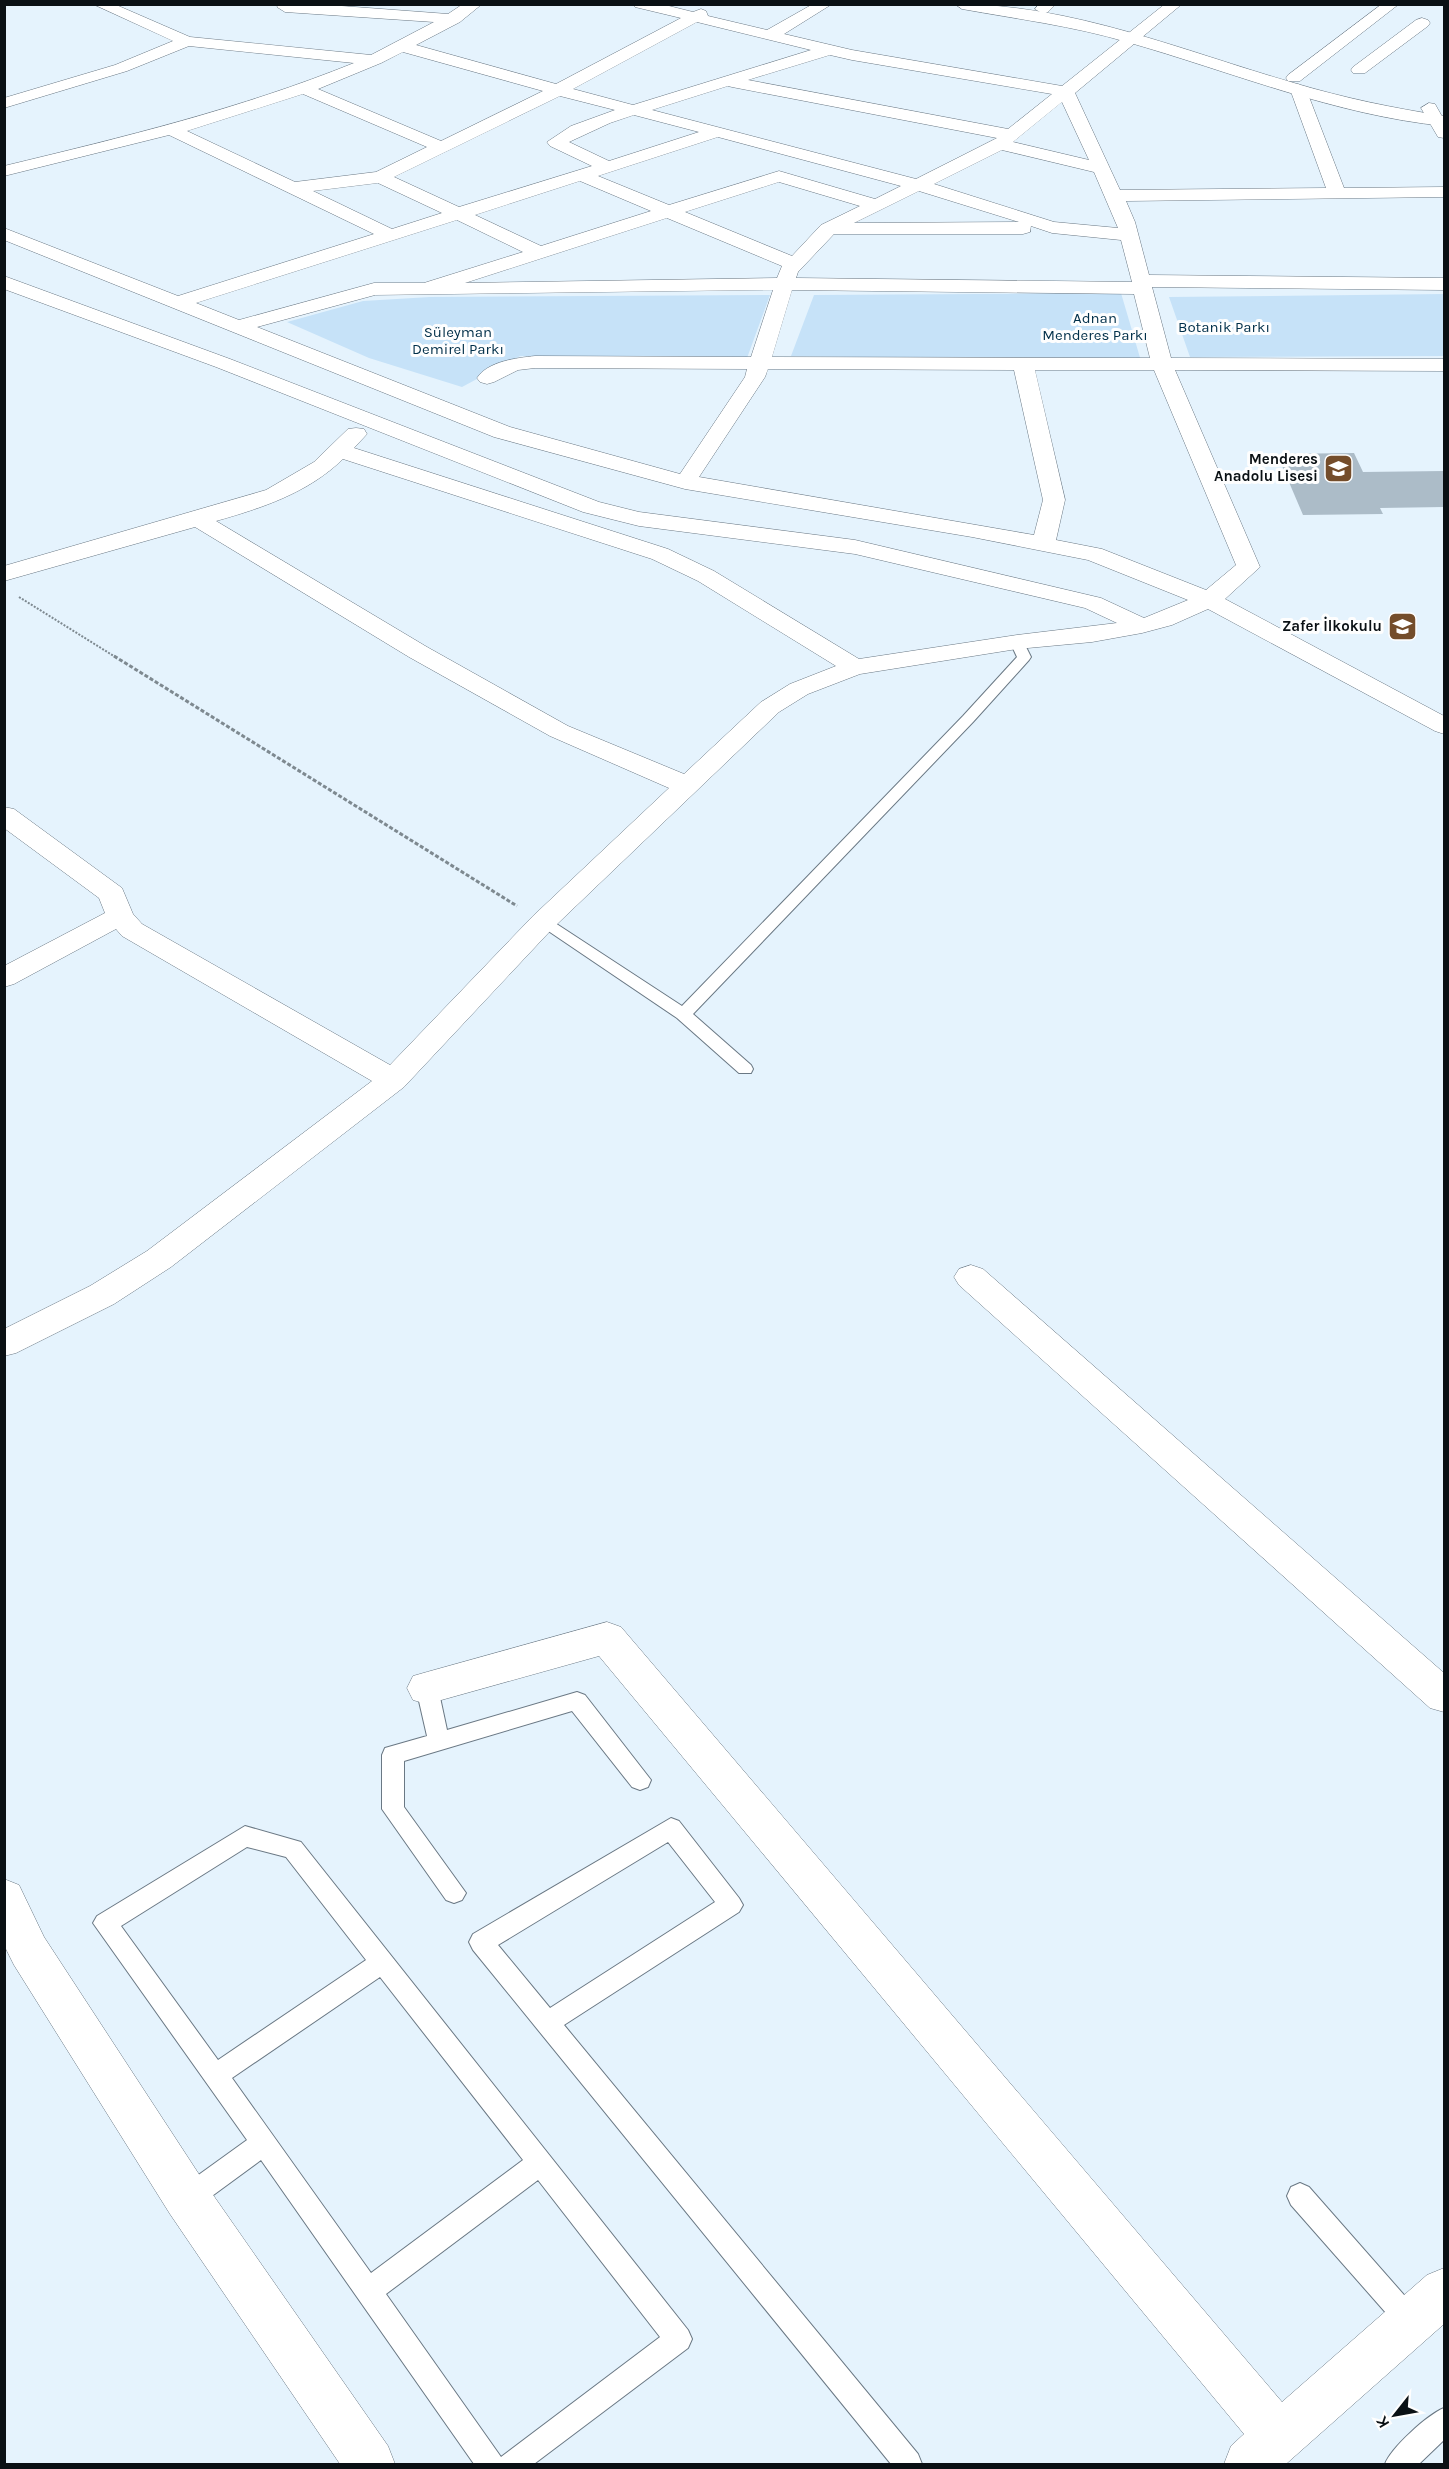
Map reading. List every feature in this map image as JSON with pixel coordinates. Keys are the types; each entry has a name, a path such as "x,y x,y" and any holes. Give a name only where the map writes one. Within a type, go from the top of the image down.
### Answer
{"street":[{"path":"100,4 187,41 379,60"},
{"path":"4,171 170,129 307,90 379,60 454,19 475,4"},
{"path":"640,4 828,50 1066,92"},
{"path":"770,35 825,4"},
{"path":"962,4 1096,28 1138,33"},
{"path":"1019,4 1046,7 1138,33 1376,110 1440,119"},
{"path":"685,482 755,377 789,270 828,229 1005,140 1175,4"},
{"path":"1296,84 1392,4"},
{"path":"285,7 454,19"},
{"path":"293,188 380,177 558,90 692,17 717,8"},
{"path":"1359,70 1427,25 1378,15"},
{"path":"4,103 121,68 187,41"},
{"path":"404,47 633,110 919,184 1052,227"},
{"path":"608,167 556,142 586,126 633,110 828,50"},
{"path":"727,81 1005,140 1102,169"},
{"path":"1296,84 1337,194"},
{"path":"307,90 441,147"},
{"path":"4,1344 102,1295 159,1259 393,1080 543,922 770,707 799,689 855,667 1017,642 1117,632 1163,620 1209,600 1248,567 1162,364 1129,235 1115,196 1066,92"},
{"path":"170,129 391,235"},
{"path":"178,302 718,132"},
{"path":"581,175 795,264"},
{"path":"425,288 779,176 876,206"},
{"path":"380,177 539,252"},
{"path":"1115,196 1444,192"},
{"path":"828,229 1052,227 1129,235"},
{"path":"4,233 502,432 685,482 1094,554 1209,600 1444,726"},
{"path":"4,282 223,363 591,507 639,519 693,524 855,547 1093,603 1142,626"},
{"path":"238,326 374,289 784,284 1444,284"},
{"path":"4,294 33,294"},
{"path":"487,378 513,365 535,362 1444,364"},
{"path":"1023,363 1054,500 1043,544"},
{"path":"4,574 274,495 309,476 340,451 369,421 406,393"},
{"path":"340,451 660,554 706,576 855,667"},
{"path":"196,518 418,652 559,731 686,785"},
{"path":"660,554 693,524"},
{"path":"4,815 112,894 120,916 132,930 393,1080"},
{"path":"4,978 120,916"},
{"path":"971,1276 1444,1696"},
{"path":"427,1688 607,1638 1264,2451 1427,2306"},
{"path":"4,1898 28,1951 187,2198 370,2464"}],"lane":[{"path":"683,1014 968,719 1024,657 1017,642"},
{"path":"543,922 683,1014 745,1069"},
{"path":"427,1688 439,1742"},
{"path":"454,1893 393,1809 393,1755 577,1701 640,1780"},
{"path":"547,2023 731,1905 671,1828 481,1942 547,2023 908,2464"},
{"path":"490,2464 264,2143 105,1923 245,1836 293,1849 679,2339 513,2464"},
{"path":"215,2076 382,1962"},
{"path":"187,2198 264,2143"},
{"path":"368,2292 540,2163"},
{"path":"1300,2196 1427,2306"},
{"path":"1399,2464 1444,2422"}],"path":[{"path":"15,594 543,922"}],"green space":[{"name":"Adnan Menderes Parkı","path":"1121,293 1141,361 791,356 814,295"},
{"name":"Botanik Parkı","path":"1444,294 1444,356 1190,357 1169,297"},
{"name":"Süleyman Demirel Parkı","path":"770,295 747,358 520,356 462,387 369,358 287,322 363,301 430,297"}],"building":[{"path":"1354,453 1363,472 1444,471 1444,507 1380,508 1383,514 1303,515 1277,454"}],"place":[{"name":"Menderes Anadolu Lisesi","path":"1339,468"},
{"name":"Zafer İlkokulu","path":"1403,626"}]}
